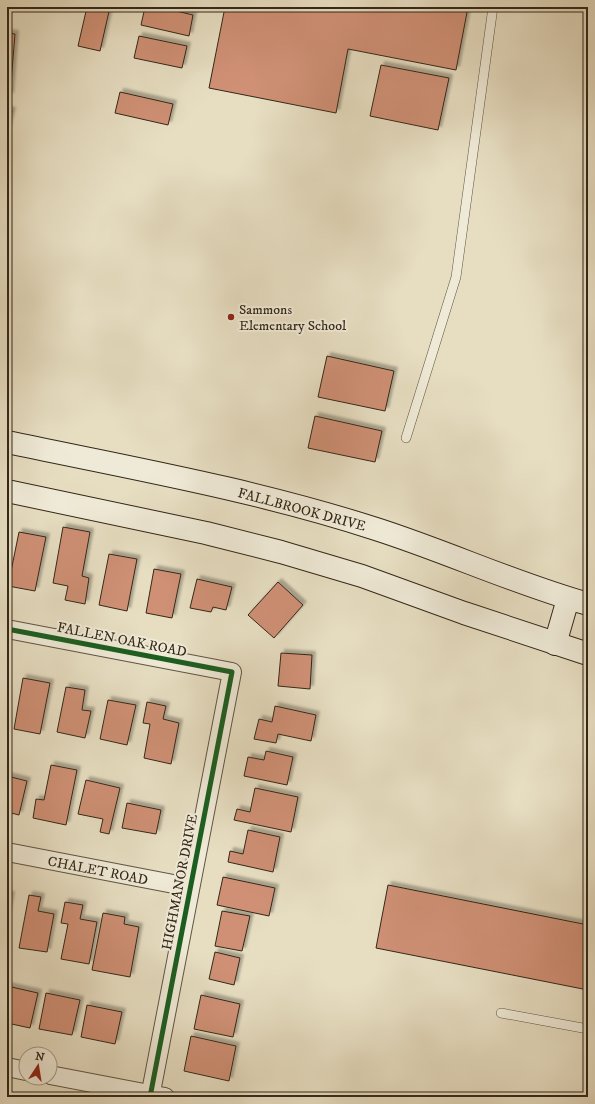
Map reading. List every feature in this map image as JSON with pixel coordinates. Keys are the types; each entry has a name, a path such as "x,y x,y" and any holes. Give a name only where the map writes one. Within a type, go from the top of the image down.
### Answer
{"main road":[{"name":"FALLBROOK DRIVE","path":"7,442 217,486 294,506 377,530 500,576 578,602"},
{"path":"7,491 206,533 281,552 362,576 588,654"},
{"path":"556,644 578,602"}],"street":[{"name":"FALLEN OAK ROAD","path":"7,629 232,672"},
{"name":"HIGHMANOR DRIVE","path":"155,1096 189,887 217,756 232,672"},
{"name":"CHALET ROAD","path":"7,852 189,887"},
{"path":"7,1067 18,1069"},
{"path":"58,1077 155,1096"}],"lane":[{"path":"406,438 456,277 493,7"},
{"path":"502,1013 588,1029"}],"building":[{"path":"87,7 110,7 100,51 78,46"},
{"path":"145,7 159,7 193,15 189,36 141,25"},
{"path":"225,7 468,7 456,70 348,49 336,113 209,88"},
{"path":"7,33 15,34 10,96 7,96"},
{"path":"139,36 187,46 182,68 134,58"},
{"path":"381,65 449,78 438,130 370,116"},
{"path":"120,92 173,104 168,125 115,113"},
{"path":"7,110 12,111 7,130"},
{"path":"327,356 394,371 385,411 318,397"},
{"path":"315,416 382,431 375,462 308,448"},
{"path":"63,527 90,532 82,576 89,578 85,604 65,600 68,586 53,583"},
{"path":"19,532 46,537 35,591 8,586"},
{"path":"109,554 137,559 127,611 99,605"},
{"path":"154,569 181,574 172,618 146,613"},
{"path":"197,579 232,587 226,610 213,607 211,612 190,608"},
{"path":"278,582 303,605 274,638 248,615"},
{"path":"281,653 312,655 310,689 278,686"},
{"path":"23,678 50,683 40,734 14,729"},
{"path":"66,687 85,690 82,710 91,711 85,738 57,732"},
{"path":"108,700 136,705 127,745 100,739"},
{"path":"147,702 166,706 163,719 179,723 171,764 144,758 150,724 143,723"},
{"path":"275,706 316,715 311,741 278,734 276,743 254,739 259,719 272,722"},
{"path":"266,751 293,757 287,785 244,776 248,757 264,760"},
{"path":"51,765 77,770 66,825 33,818 36,799 44,800"},
{"path":"7,776 27,781 19,815 7,812"},
{"path":"86,780 120,788 109,834 100,832 103,819 78,814"},
{"path":"255,788 298,797 291,832 234,820 237,809 250,812"},
{"path":"127,803 161,810 156,834 122,828"},
{"path":"248,830 280,837 273,872 228,862 230,851 243,854"},
{"path":"223,877 275,888 269,916 217,905"},
{"path":"388,885 588,925 588,990 376,948"},
{"path":"7,895 11,895 7,916"},
{"path":"29,895 41,897 38,911 54,914 47,952 19,948"},
{"path":"65,902 83,905 80,919 97,922 89,964 61,959 68,924 61,923"},
{"path":"222,911 250,916 242,951 215,946"},
{"path":"103,913 125,917 124,924 139,927 130,977 92,970"},
{"path":"215,952 240,958 234,985 209,979"},
{"path":"7,986 38,993 30,1028 7,1023"},
{"path":"46,993 80,1000 72,1035 39,1029"},
{"path":"201,995 240,1004 233,1037 194,1029"},
{"path":"87,1005 122,1012 115,1044 81,1037"},
{"path":"191,1036 236,1046 229,1081 184,1071"}],"cycle path":[{"path":"7,629 232,672 150,1097"}],"place":[{"name":"Sammons Elementary School","path":"231,317"}]}
